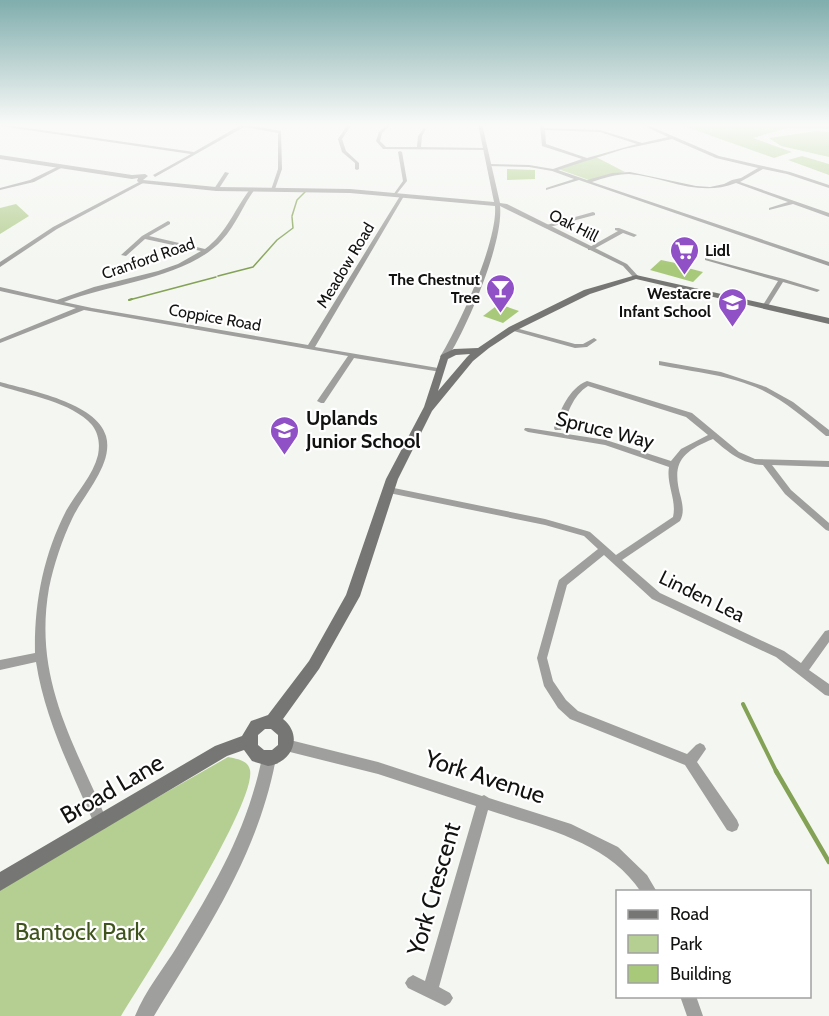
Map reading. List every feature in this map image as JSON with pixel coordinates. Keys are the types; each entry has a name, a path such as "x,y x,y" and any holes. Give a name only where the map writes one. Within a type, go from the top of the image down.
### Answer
{"main road":[{"path":"441,364 482,350 512,329 596,288 636,277 829,321"},
{"path":"427,410 459,372 465,355"},
{"path":"441,364 446,374 459,372"},
{"path":"272,722 285,730 286,745 279,753 269,758 257,756 250,748 249,742 256,728 272,722 314,665 349,603 368,556 389,490 427,410 441,364"},
{"name":"Broad Lane","path":"0,882 221,752 249,742"}],"street":[{"path":"0,189 32,181 52,171"},
{"name":"Oak Hill","path":"97,171 142,180 155,178 216,189 273,189 398,195 497,204 512,207 625,265 636,277"},
{"path":"155,178 166,171"},
{"path":"273,189 279,171"},
{"name":"Meadow Road","path":"311,347 398,195 405,181 403,171"},
{"path":"441,364 454,343 494,236 498,218 490,171"},
{"path":"557,171 829,264"},
{"path":"585,182 624,173 694,189 712,189 753,171"},
{"path":"777,171 829,187"},
{"path":"216,189 227,173"},
{"path":"548,189 578,179"},
{"path":"0,265 55,228 142,180"},
{"path":"734,181 829,214"},
{"name":"Cranford Road","path":"58,302 143,276 207,251 229,230 241,203 253,189"},
{"path":"771,209 793,202"},
{"path":"546,226 593,213 601,215"},
{"path":"124,255 144,237 168,223"},
{"path":"590,249 619,230 634,235"},
{"path":"144,237 207,251"},
{"path":"817,260 827,254"},
{"path":"707,259 817,290"},
{"path":"766,305 782,280"},
{"name":"Coppice Road","path":"0,289 83,308 427,368 441,364"},
{"path":"0,341 83,308"},
{"path":"512,329 575,346 585,346 594,340"},
{"path":"454,343 465,355"},
{"path":"321,401 352,355"},
{"path":"662,363 672,368 739,379 767,389 794,405 829,434"},
{"path":"558,428 569,405 582,385 587,383 678,409 694,418 741,457 768,464 829,464"},
{"path":"0,384 79,411 99,427 103,442 101,461 68,515 51,559 43,592 39,657 44,687 54,714 101,823"},
{"name":"Spruce Way","path":"528,430 606,443 673,465"},
{"path":"615,560 677,519 680,507 671,474 673,465 684,448 714,435"},
{"path":"768,464 788,492 829,528"},
{"name":"Linden Lea","path":"389,490 568,527 593,537 656,596 759,643 803,669 829,691"},
{"path":"605,549 563,583 542,658 548,683 562,704 574,715 689,761 732,825"},
{"path":"803,669 829,634"},
{"path":"0,665 39,657"},
{"name":"York Avenue","path":"286,745 351,760 484,801 571,831 603,845 629,866 649,890"},
{"path":"689,761 700,749"},
{"path":"144,1016 229,871 259,801 267,777 269,758"},
{"name":"York Crescent","path":"430,991 484,801"},
{"name":"York Crescent","path":"413,983 445,998"},
{"path":"689,998 695,1016"}],"green space":[{"path":"565,171 625,172 589,180"},
{"path":"16,204 29,216 0,234 0,208"},
{"name":"Bantock Park","path":"228,757 245,762 250,770 247,789 236,817 197,892 121,1016 0,1016 0,887"}],"building":[{"path":"507,171 535,171 535,179 507,180"},
{"name":"Lidl","path":"661,260 690,266 688,268 703,272 693,282 650,270"},
{"name":"The Chestnut Tree","path":"499,304 519,311 503,323 483,316"}],"waterway":[{"path":"292,216 297,200 305,192"},
{"path":"218,276 253,267 277,240 293,228 292,217"},
{"path":"132,299 129,300 216,277"},
{"path":"743,704 776,771"},
{"path":"776,771 829,862"}],"place":[{"name":"Lidl","path":"684,276"},
{"name":"The Chestnut Tree","path":"501,314"},
{"name":"Westacre Infant School","path":"732,328"},
{"name":"Uplands Junior School","path":"285,456"}]}
